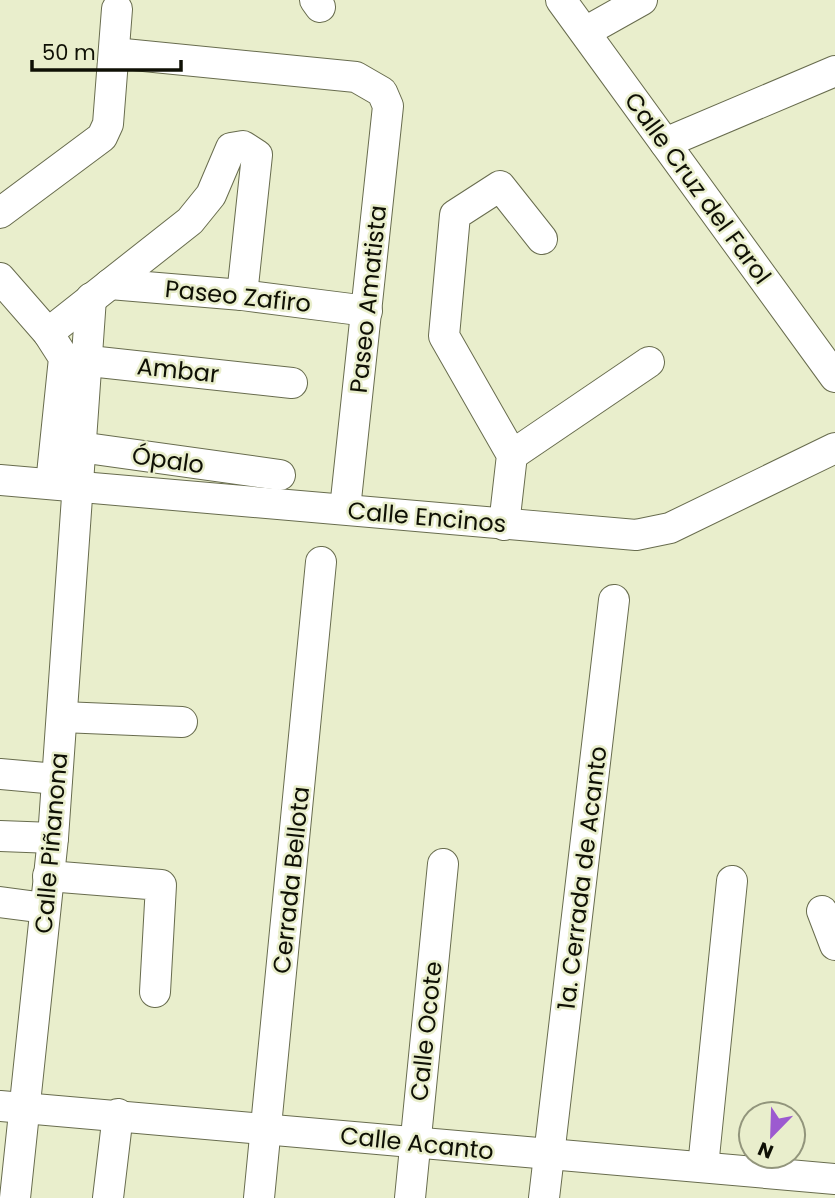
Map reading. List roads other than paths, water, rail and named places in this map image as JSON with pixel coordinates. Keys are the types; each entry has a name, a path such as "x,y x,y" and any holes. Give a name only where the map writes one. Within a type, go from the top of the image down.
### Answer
{"street":[{"name":"Calle Cruz del Farol","path":"561,0 835,377"},
{"path":"585,32 642,0"},
{"path":"0,213 102,136 108,124 117,9"},
{"name":"Paseo Amatista","path":"114,53 356,77 382,92 388,106 346,500"},
{"path":"665,143 835,71"},
{"path":"48,332 191,221 211,195 231,148 243,146 257,155 242,295"},
{"path":"504,525 512,455 444,336 456,215 500,186 542,239"},
{"path":"0,278 48,332 77,359"},
{"name":"Paseo Zafiro","path":"101,291 242,295 367,311"},
{"name":"Calle Piñanona","path":"15,1198 12,1106 45,908 62,717 69,446 77,359 101,291"},
{"name":"Ambar","path":"77,359 292,383"},
{"path":"512,455 649,362"},
{"name":"Ópalo","path":"69,446 280,475"},
{"name":"Calle Encinos","path":"0,480 346,500 504,525 636,535 670,528 835,448"},
{"name":"Cerrada Bellota","path":"259,1198 321,562"},
{"name":"1a. Cerrada de Acanto","path":"544,1198 614,600"},
{"path":"62,717 182,722"},
{"path":"0,774 57,779"},
{"path":"0,835 53,838"},
{"name":"Calle Ocote","path":"410,1198 443,864"},
{"path":"48,876 160,885 155,992"},
{"path":"703,1167 732,881"},
{"path":"0,902 45,908"},
{"path":"822,911 835,944"},
{"name":"Calle Acanto","path":"12,1106 550,1156 835,1179"},
{"path":"108,1198 118,1114"}]}
